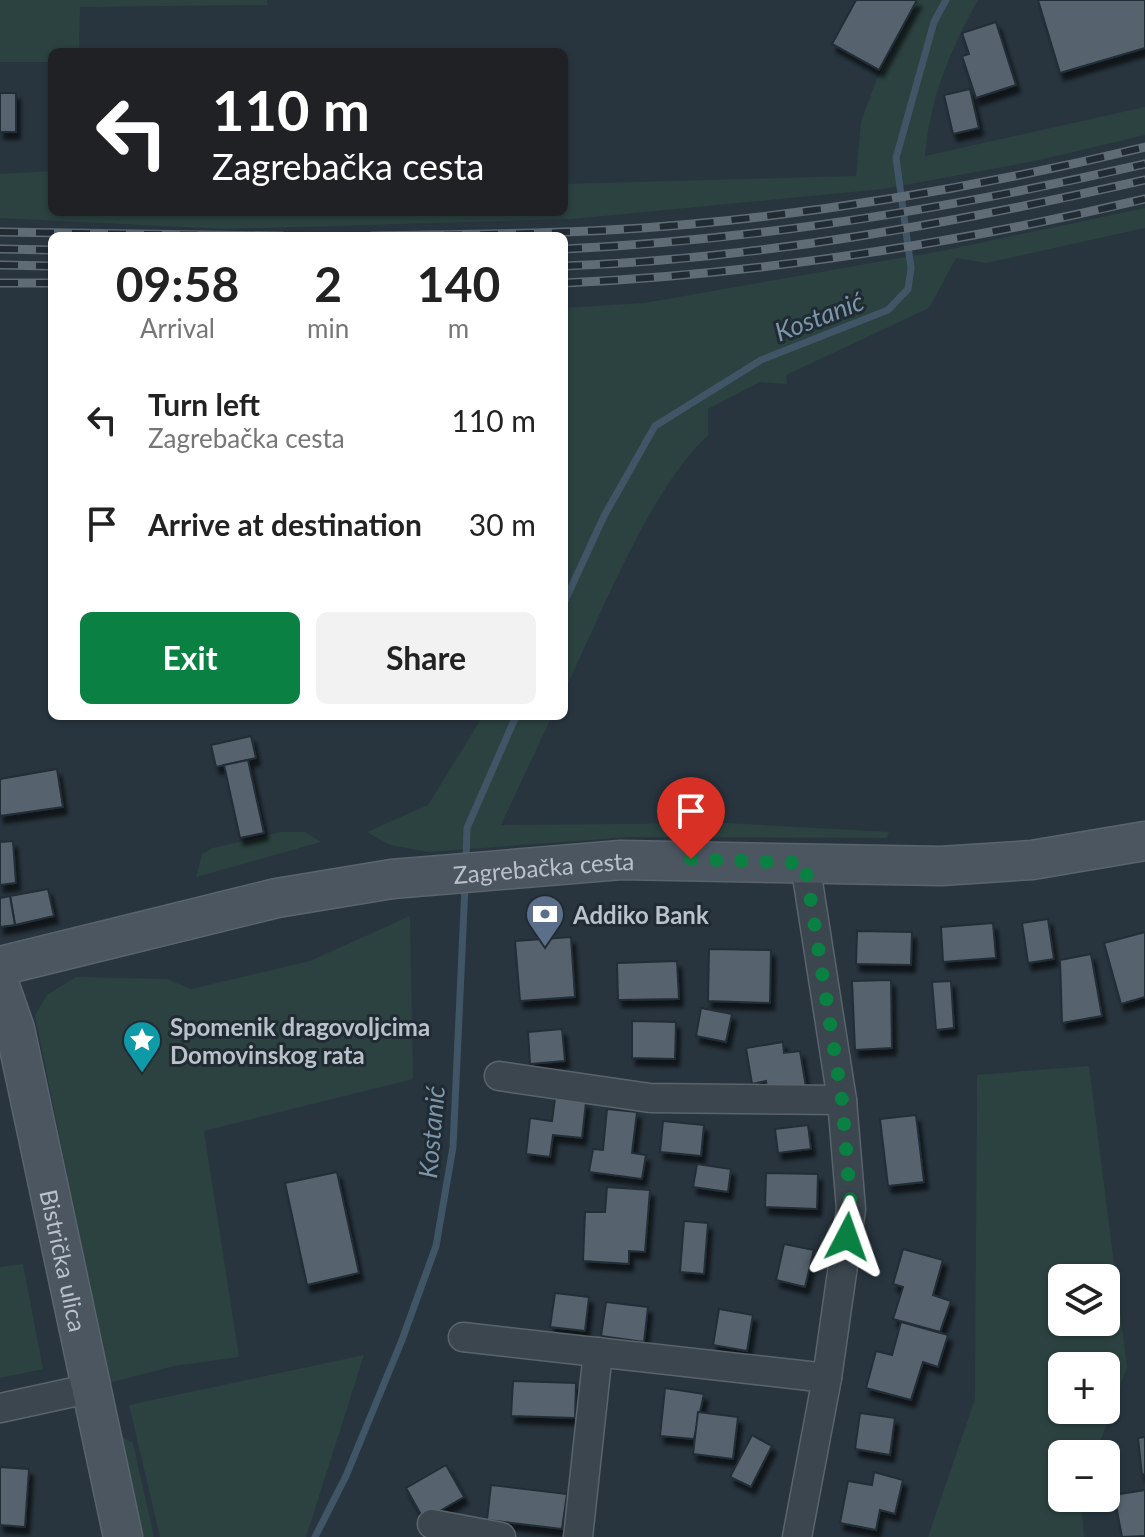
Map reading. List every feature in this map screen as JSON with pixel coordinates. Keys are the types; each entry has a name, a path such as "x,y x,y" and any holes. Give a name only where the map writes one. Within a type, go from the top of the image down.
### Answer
{"main road":[{"name":"Zagrebačka cesta","path":"0,966 277,898 435,875 621,860 984,864 1045,858 1145,841"},
{"name":"Bistrička ulica","path":"0,986 15,1029 123,1537"}],"street":[{"path":"797,1537 827,1378 851,1209 842,1100 805,863"},
{"path":"499,1076 650,1098 842,1100"},
{"path":"463,1337 827,1378"},
{"path":"578,1537 598,1352"},
{"path":"0,1408 92,1388"},
{"path":"432,1524 501,1537"}],"green space":[{"path":"0,0 267,0 267,5 80,7 79,48 48,48 48,62 0,62"},
{"path":"917,0 978,0 943,75 931,114 925,156 1145,107 1145,135 1035,161 883,189 572,219 224,229 0,218 0,174 48,171 48,216 568,216 568,184 856,176 861,122 876,81"},
{"path":"1145,208 1145,228 986,263 956,258 929,308 786,375 787,384 760,382 708,409 708,435 665,488 646,521 568,683 568,308 644,303 946,250"},
{"path":"481,720 550,720 501,825 727,823 889,832 887,838 631,837 428,852 390,845 367,832 428,805"},
{"path":"281,832 305,832 321,842 196,877 202,854 213,848"},
{"path":"410,916 413,1079 204,1131 239,1357 174,1366 109,1383 35,1015 47,995 76,977 167,979 191,989 310,961"},
{"path":"1089,1066 1114,1264 1048,1264 1048,1336 1120,1336 1120,1312 1127,1367 1120,1387 1120,1352 1048,1352 1048,1424 1107,1424 1101,1440 1048,1440 1048,1512 1082,1512 1084,1537 928,1537 975,1399 977,1075"},
{"path":"23,1264 43,1369 0,1378 0,1267"},
{"path":"364,1355 306,1537 160,1537 129,1405"},
{"path":"119,1435 133,1443 154,1537 137,1537"}],"building":[{"path":"856,0 917,0 879,70 832,44"},
{"path":"1038,0 1145,0 1145,48 1060,73"},
{"path":"996,22 1016,85 976,98 962,56 969,54 962,33"},
{"path":"970,89 979,128 953,134 944,95"},
{"path":"0,93 16,93 16,132 0,132"},
{"path":"251,736 256,758 216,767 211,745"},
{"path":"248,760 264,833 240,838 224,765"},
{"path":"57,769 63,807 0,816 0,779"},
{"path":"13,841 16,883 0,885 0,842"},
{"path":"48,889 54,916 15,925 10,896"},
{"path":"10,896 15,925 0,927 0,898"},
{"path":"1048,919 1054,959 1028,963 1022,923"},
{"path":"993,923 996,958 943,962 941,927"},
{"path":"857,931 912,932 911,965 856,964"},
{"path":"1145,932 1145,997 1121,1004 1104,943"},
{"path":"571,937 575,997 520,1001 515,941"},
{"path":"709,949 771,950 770,1003 708,1001"},
{"path":"1091,954 1102,1016 1062,1023 1060,960"},
{"path":"677,961 679,999 618,1000 617,963"},
{"path":"891,980 892,1048 855,1050 852,981"},
{"path":"951,981 954,1028 936,1030 932,982"},
{"path":"701,1008 732,1014 726,1042 696,1036"},
{"path":"632,1021 676,1022 675,1059 632,1058"},
{"path":"562,1029 565,1061 530,1064 528,1032"},
{"path":"783,1042 784,1053 800,1051 806,1087 768,1094 766,1081 752,1084 746,1048"},
{"path":"555,1098 586,1102 582,1138 553,1135 550,1157 526,1154 530,1118 552,1121"},
{"path":"607,1109 637,1112 632,1153 646,1155 642,1179 589,1172 593,1149 603,1150"},
{"path":"916,1115 924,1182 888,1186 880,1119"},
{"path":"663,1121 704,1125 701,1156 660,1152"},
{"path":"808,1125 811,1149 778,1153 775,1129"},
{"path":"697,1164 731,1169 728,1192 693,1187"},
{"path":"337,1172 359,1273 307,1285 285,1183"},
{"path":"766,1173 818,1174 817,1209 765,1207"},
{"path":"607,1187 650,1190 645,1252 629,1251 629,1264 583,1261 585,1212 605,1212"},
{"path":"684,1221 708,1223 704,1274 680,1272"},
{"path":"784,1244 814,1250 805,1287 776,1280"},
{"path":"903,1249 943,1260 933,1295 951,1301 940,1332 893,1319 903,1287 893,1284"},
{"path":"555,1293 589,1297 585,1331 550,1327"},
{"path":"606,1302 648,1307 644,1342 601,1336"},
{"path":"719,1309 753,1315 747,1351 713,1345"},
{"path":"901,1322 948,1335 938,1367 923,1362 911,1400 866,1388 876,1351 892,1355"},
{"path":"513,1381 576,1383 575,1418 511,1416"},
{"path":"665,1388 704,1394 694,1439 660,1436"},
{"path":"698,1412 738,1417 733,1459 693,1454"},
{"path":"860,1413 895,1418 890,1455 855,1449"},
{"path":"752,1435 772,1446 751,1487 730,1477"},
{"path":"1145,1437 1145,1474 1142,1475 1138,1438"},
{"path":"446,1465 464,1497 424,1520 406,1488"},
{"path":"0,1467 29,1469 25,1527 0,1525"},
{"path":"874,1472 903,1480 895,1514 880,1510 876,1530 840,1523 848,1481 872,1485"},
{"path":"491,1485 567,1494 562,1529 487,1520"},
{"path":"1145,1490 1145,1536 1122,1537 1117,1512 1120,1512 1120,1494"}],"waterway":[{"name":"Kostanić","path":"568,594 604,516 655,426 761,360 888,310 908,289 911,268 896,158 934,22 946,0"},
{"name":"Kostanić","path":"466,861 467,828 514,720"},
{"name":"Kostanić","path":"315,1537 346,1476 402,1340 436,1246 453,1147 465,886"}],"railway":[{"path":"559,232 692,224 806,211 920,194 1145,147"},
{"path":"568,249 711,238 856,220 1001,195 1145,164"},
{"path":"568,266 711,256 784,247 1001,211 1145,180"},
{"path":"568,283 710,272 856,254 1001,230 1145,199"},
{"path":"0,232 48,233"},
{"path":"0,249 48,250"},
{"path":"0,265 48,266"},
{"path":"0,283 48,283"}],"place":[{"name":"Addiko Bank","path":"545,948"},
{"name":"Spomenik dragovoljcima Domovinskog rata","path":"142,1074"}],"route":[{"path":"691,859 805,863 842,1100 851,1209 847,1237"}]}
